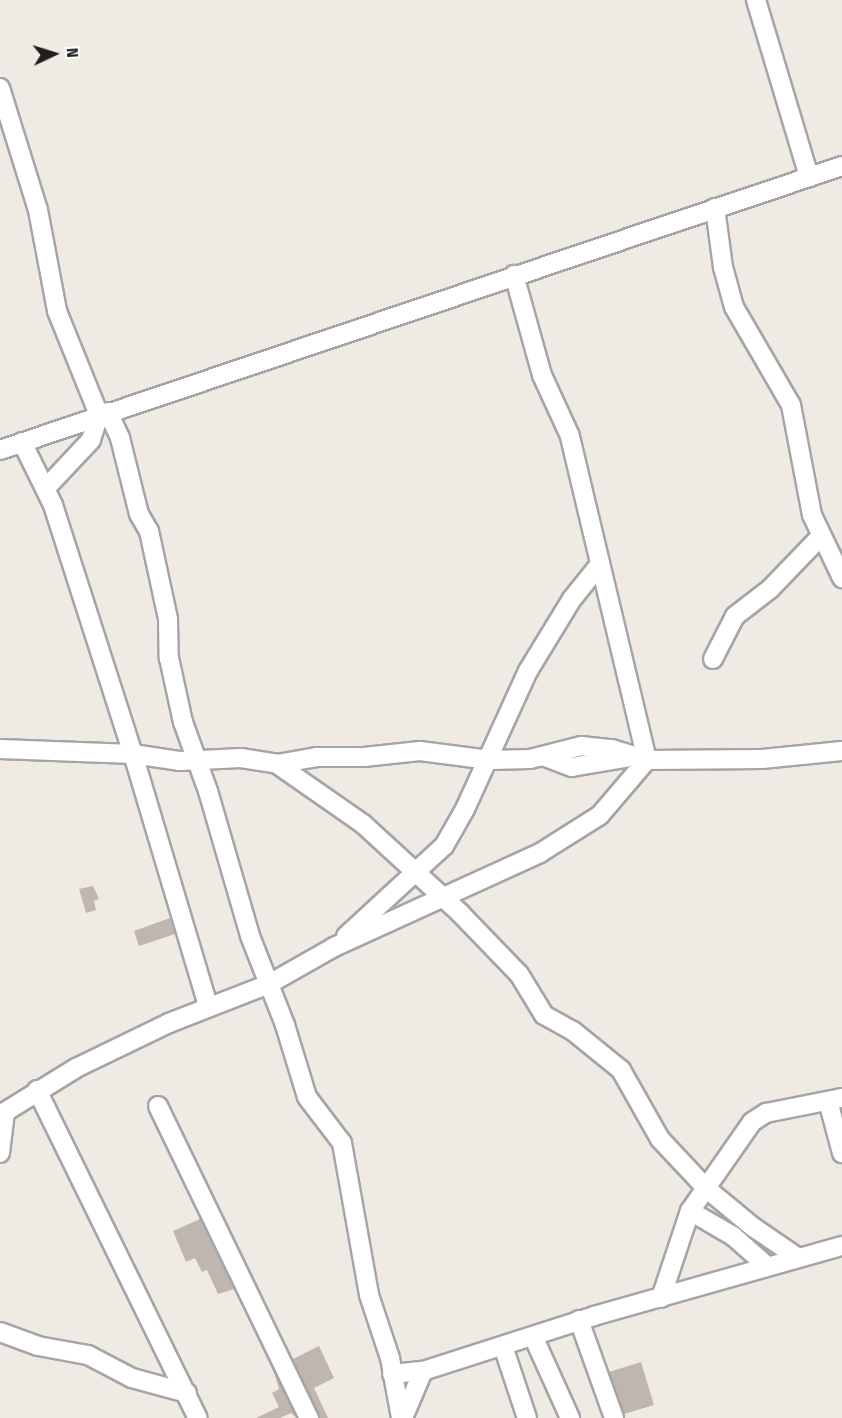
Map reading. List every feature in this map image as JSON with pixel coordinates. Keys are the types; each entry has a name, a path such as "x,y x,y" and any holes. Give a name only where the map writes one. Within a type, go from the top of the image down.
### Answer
{"street":[{"path":"756,0 808,177"},
{"path":"0,88 38,210 57,311 103,414 120,438 139,514 150,531 168,619 169,658 195,762 208,791 232,882 307,1097 342,1143 369,1295 402,1418"},
{"path":"0,450 842,166"},
{"path":"715,208 723,267 734,307 791,405 808,496 821,536 842,578"},
{"path":"0,1153 3,1113 37,1090 208,1005 269,984 334,947 532,857 586,825 612,805 641,759 600,564 570,436 542,375 514,275"},
{"path":"46,488 91,440 103,414"},
{"path":"22,442 46,488 133,754 208,1005"},
{"path":"713,659 735,616 770,590 821,536"},
{"path":"334,947 412,871 444,846 489,760 528,671 572,599 600,564"},
{"path":"0,749 133,754 195,762 241,758 277,764 315,757 363,758 420,751 489,760 543,756 581,746 641,759 762,759 842,752"},
{"path":"277,764 348,812 442,898 519,974 544,1015 573,1031 621,1070 660,1139 707,1189 760,1233 797,1257"},
{"path":"37,1090 198,1418"},
{"path":"661,1298 690,1212 759,1116 835,1099 842,1153"},
{"path":"158,1106 309,1418"},
{"path":"690,1212 733,1236 767,1266"},
{"path":"392,1374 423,1371 579,1320 842,1246"},
{"path":"579,1320 614,1418"},
{"path":"0,1332 38,1346 88,1355 132,1378 187,1393"},
{"path":"533,1336 570,1418"},
{"path":"503,1346 527,1418"},
{"path":"402,1418 423,1371"}],"building":[{"path":"93,886 99,899 94,901 96,910 86,913 79,889"},
{"path":"170,918 175,934 139,946 134,931"},
{"path":"200,1219 234,1289 218,1294 207,1270 202,1272 195,1258 186,1262 173,1231"},
{"path":"319,1346 334,1378 314,1388 328,1418 320,1418 293,1359"},
{"path":"641,1362 654,1405 624,1414 609,1372"},
{"path":"273,1369 297,1418 291,1413 280,1418 256,1418 279,1407 272,1393 279,1389"}]}
